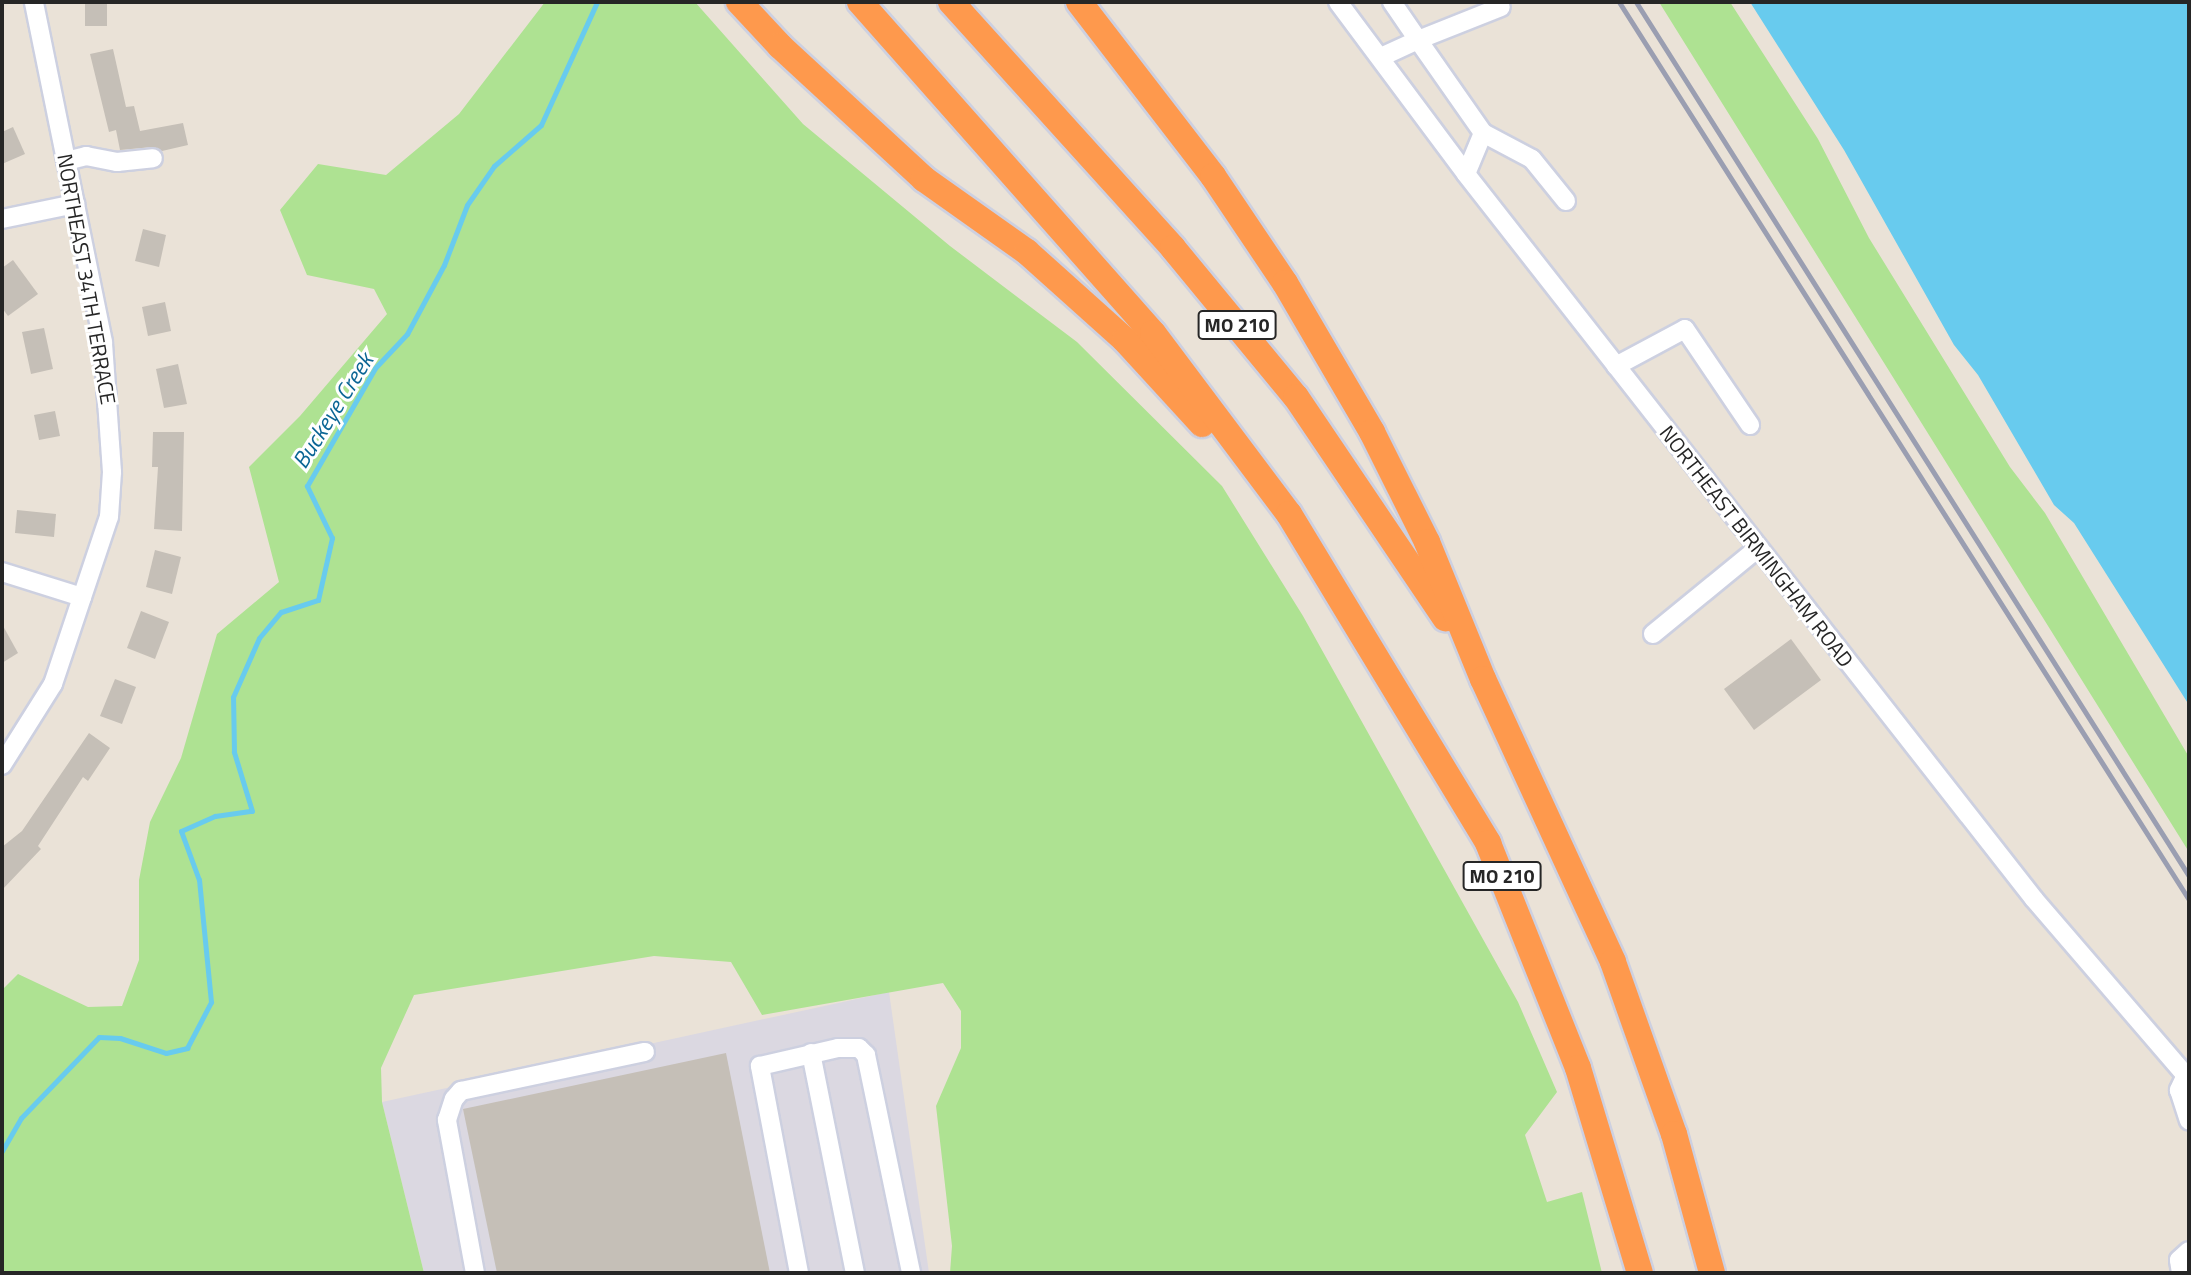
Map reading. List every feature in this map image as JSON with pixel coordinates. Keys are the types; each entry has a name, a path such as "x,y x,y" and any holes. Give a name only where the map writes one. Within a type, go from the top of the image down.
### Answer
{"highway":[{"path":"739,2 780,46 924,179 1027,253 1125,340 1289,514"},
{"name":"MO 210","path":"860,2 1153,333 1289,514 1488,843 1578,1068 1640,1273"},
{"name":"MO 210","path":"951,2 1173,248 1296,397 1400,546 1483,679 1613,962 1674,1134 1712,1273"},
{"path":"1079,2 1213,176 1330,357 1427,542 1483,679"}],"street":[{"name":"NORTHEAST 34TH TERRACE","path":"2,765 53,684 109,517 112,427 103,342 34,2"},
{"name":"NORTHEAST BIRMINGHAM ROAD","path":"1338,2 1466,174 2034,899 2188,1077"},
{"path":"1392,2 1483,133 1532,159 1566,201"},
{"path":"1381,57 1501,7"},
{"path":"1466,174 1483,133"},
{"path":"66,161 86,156 117,162 153,158"},
{"path":"2,219 75,204"},
{"path":"1616,366 1685,329 1750,425"},
{"path":"1653,634 1758,548"},
{"path":"2,572 82,597"},
{"path":"799,1273 759,1073 766,1062 811,1053 859,1048 866,1055 911,1273"},
{"path":"475,1273 447,1120 454,1099 461,1091 645,1052"},
{"path":"811,1053 855,1273"},
{"path":"2188,1077 2179,1090 2189,1120"},
{"path":"2181,1273 2179,1260 2189,1251"}],"shaded area":[{"path":"889,992 929,1273 424,1273 382,1102"}],"green space":[{"path":"545,2 695,2 803,124 950,246 1077,342 1222,486 1303,616 1518,1002 1557,1092 1525,1135 1547,1202 1582,1192 1602,1273 950,1273 952,1246 936,1106 961,1048 961,1011 943,983 762,1015 731,962 654,956 414,995 381,1068 382,1102 424,1273 2,1273 2,990 18,974 88,1007 122,1006 139,960 139,880 150,822 181,758 217,634 279,582 249,467 300,416 387,314 374,289 307,275 280,210 318,164 386,175 459,114"},
{"path":"1659,2 1730,2 1818,139 1869,238 2010,467 2045,513 2189,757 2189,852"}],"water":[{"path":"1750,2 2189,2 2189,705 2074,523 2054,505 1978,375 1954,345 1844,150"}],"building":[{"path":"85,2 107,2 107,26 85,26"},
{"path":"113,49 126,107 134,106 140,131 183,123 188,145 162,151 152,147 120,150 116,130 109,132 90,54"},
{"path":"13,127 25,154 2,164 2,132"},
{"path":"143,229 166,235 159,267 135,261"},
{"path":"13,260 38,294 8,316 2,308 2,268"},
{"path":"165,302 171,331 148,336 142,307"},
{"path":"44,328 53,369 31,374 22,332"},
{"path":"178,364 187,404 164,408 156,369"},
{"path":"55,411 60,436 39,440 34,415"},
{"path":"153,432 184,432 182,531 154,529 158,467 152,467"},
{"path":"17,510 56,514 54,537 15,533"},
{"path":"155,550 181,557 172,594 146,587"},
{"path":"141,611 169,622 155,659 127,648"},
{"path":"2,624 18,653 2,663"},
{"path":"1791,639 1821,680 1754,730 1724,689"},
{"path":"115,679 136,687 122,724 100,716"},
{"path":"89,733 110,748 88,781 83,777 38,846 41,849 2,890 2,847 22,831"},
{"path":"726,1053 770,1273 497,1273 463,1109"}],"waterway":[{"name":"Buckeye Creek","path":"2,1151 21,1118 99,1037 120,1038 166,1053 187,1048 211,1002 199,880 181,831 215,816 252,811 234,752 233,697 259,638 281,612 318,600 332,538 307,486 375,368 407,334 444,265 467,205 494,166 541,125 597,2"}],"railway":[{"path":"1619,2 2189,900"},
{"path":"1636,2 2189,876"}]}
